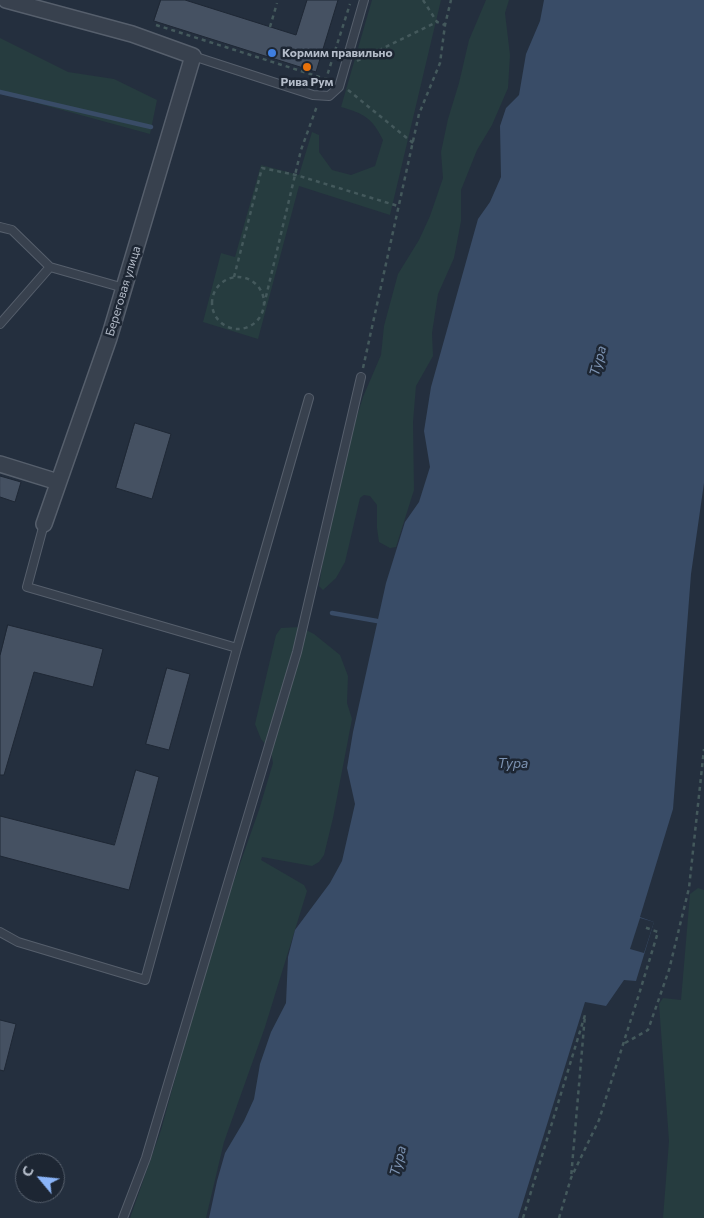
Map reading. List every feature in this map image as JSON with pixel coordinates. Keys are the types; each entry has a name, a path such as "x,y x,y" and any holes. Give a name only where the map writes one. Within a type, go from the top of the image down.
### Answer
{"street":[{"path":"6,0 132,34 193,56"},
{"name":"Береговая улица","path":"44,524 109,338 193,56"},
{"path":"0,464 58,482"}],"lane":[{"path":"193,56 313,95 329,96 338,87 364,0"},
{"path":"0,227 12,230 50,267 124,288"},
{"path":"0,324 50,267"},
{"path":"123,1218 146,1158 297,652 361,377"},
{"path":"0,932 18,942 145,980 309,398"},
{"path":"44,524 27,587 237,648"}],"path":[{"path":"156,25 260,56 326,79 351,0"},
{"path":"424,0 437,22 445,25"},
{"path":"361,377 419,114 440,63 445,25 451,0"},
{"path":"270,26 277,3"},
{"path":"334,55 357,61 437,22"},
{"path":"357,61 359,52"},
{"path":"347,90 413,143"},
{"path":"264,305 264,296 254,282 247,278 234,277 223,281 213,295 212,303 213,312 224,326 242,329 258,320 264,305 301,150 318,101"},
{"path":"234,277 262,168 296,175 398,206"},
{"path":"624,1044 648,1030 669,970 689,888 704,749"},
{"path":"559,1218 571,1178 599,1120 658,932 644,927"},
{"path":"523,1218 585,1015 571,1178"}],"green space":[{"path":"372,0 441,0 390,215 299,186 258,339 203,322 221,253 235,257 261,165 299,175 312,132 319,135 319,152 332,170 351,175 375,166 383,140 379,133 367,118 341,107"},
{"path":"486,0 509,0 505,13 510,55 508,88 492,125 477,150 461,190 461,221 454,258 438,294 432,333 433,356 416,386 413,422 414,490 396,547 390,548 379,542 377,505 370,496 364,495 360,498 345,562 336,578 323,590 319,586 327,534 347,448 363,397 381,355 384,326 398,274 419,240 430,216 443,178 441,152 448,119 469,40"},
{"path":"0,38 68,72 114,79 157,100 150,134 0,93"},
{"path":"300,627 314,634 340,655 348,676 347,703 352,719 324,855 319,862 312,866 262,857 261,860 304,885 307,891 265,1027 224,1142 206,1218 130,1218 161,1130 214,937 259,810 273,763 271,751 261,739 255,724 276,635 281,628"},
{"path":"698,888 704,890 704,1218 663,1218 669,1141 659,1004 663,998 681,1000 690,894"}],"water":[{"name":"Тура","path":"544,0 704,0 704,483 691,574 673,809 640,917 654,922 636,981 624,980 606,1006 585,1002 518,1218 209,1218 225,1153 244,1121 254,1099 260,1064 271,1032 286,1003 288,957 295,930 330,883 342,861 355,804 347,768 353,732 386,583 405,522 419,502 430,467 424,431 431,387 478,219 490,202 501,177 500,126 506,108 519,95 526,54 540,21"}],"pier":[{"path":"640,918 654,922 644,953 630,949"}],"building":[{"path":"161,0 185,0 296,35 307,0 338,0 316,72 154,21"},
{"path":"135,423 171,434 152,499 116,488"},
{"path":"0,476 21,482 15,502 0,497"},
{"path":"8,625 103,649 93,687 34,672 4,775 0,775 0,656"},
{"path":"167,668 190,674 169,750 146,744"},
{"path":"136,770 159,777 129,890 0,856 0,816 114,845"},
{"path":"0,1020 16,1024 4,1071 0,1070"}],"waterway":[{"path":"0,92 151,127"},
{"path":"332,613 377,621"}],"place":[{"name":"Кормим правильно","path":"272,53"},
{"name":"Рива Рум","path":"307,67"}]}
